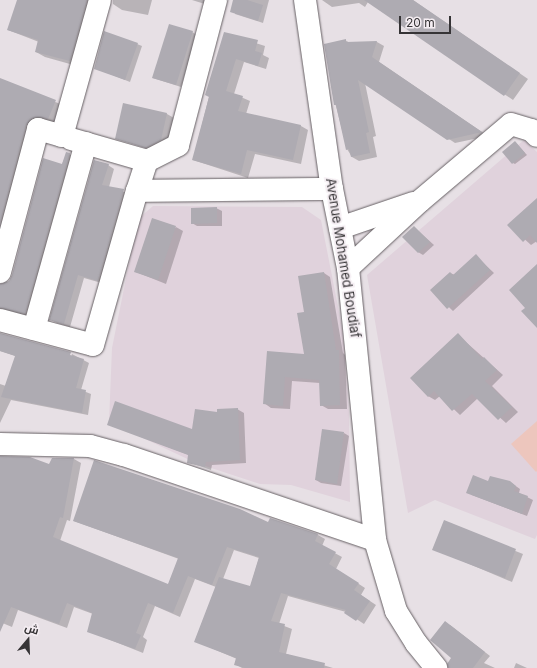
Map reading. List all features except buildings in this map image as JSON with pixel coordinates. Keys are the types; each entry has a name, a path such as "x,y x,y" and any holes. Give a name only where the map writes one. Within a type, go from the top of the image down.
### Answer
{"street":[{"path":"62,136 100,0"},
{"path":"0,272 38,129 147,161 178,145 216,0"},
{"name":"Avenue Mohamed Boudiaf","path":"305,0 332,189 348,268 375,540 396,611 416,643 436,668"},
{"path":"348,268 420,200 511,124 531,130 537,136"},
{"path":"34,330 86,143"},
{"path":"0,320 93,345 147,161"},
{"path":"137,191 332,189"},
{"path":"340,228 420,200"},
{"path":"0,444 90,446 124,455 375,540"}],"shaded area":[{"path":"524,140 537,152 537,535 535,539 435,500 408,513 367,275"},
{"path":"153,206 302,207 321,220 343,332 349,413 350,502 291,485 260,484 196,463 109,422 112,348 138,219"},
{"path":"537,421 537,471 536,472 511,444"}]}
